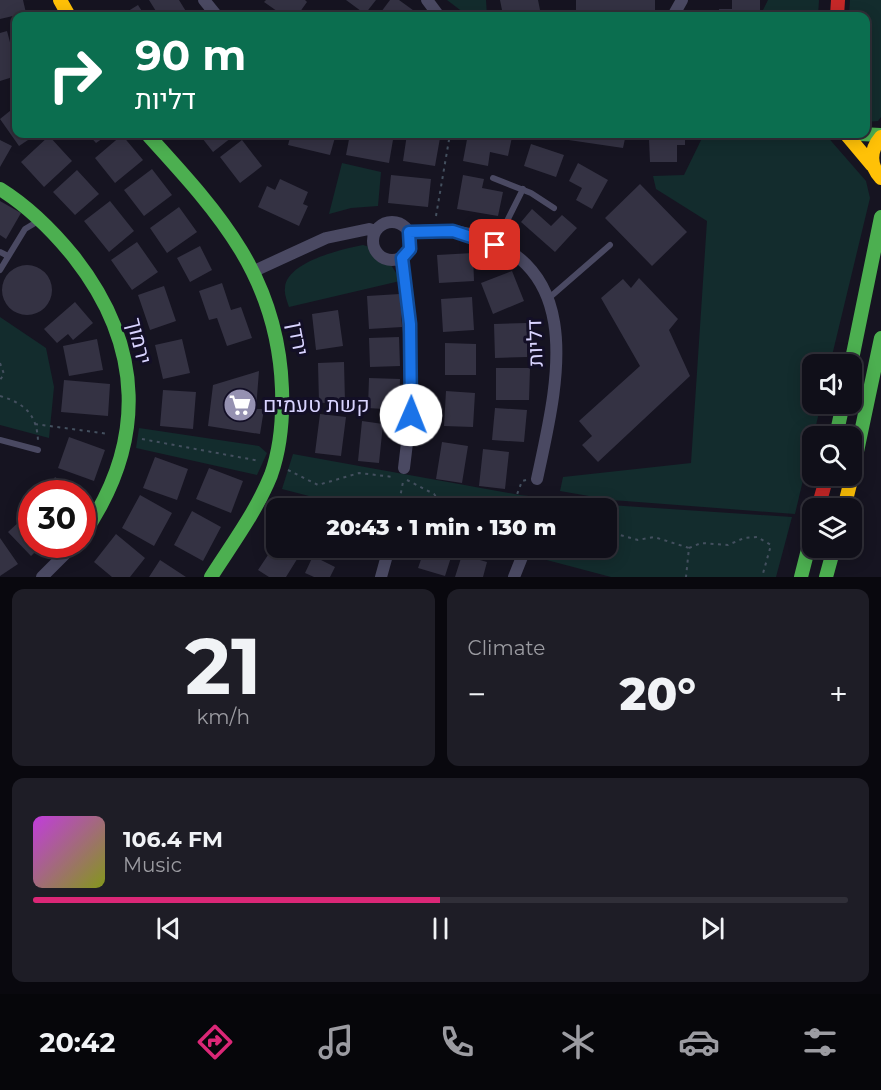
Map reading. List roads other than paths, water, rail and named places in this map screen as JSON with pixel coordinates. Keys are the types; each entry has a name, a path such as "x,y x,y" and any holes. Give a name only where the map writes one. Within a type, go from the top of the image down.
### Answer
{"street":[{"path":"204,0 214,12"},
{"path":"878,176 874,147 881,136"},
{"name":"ירדן","path":"151,138 203,196 238,241 263,286 274,323 284,376 279,443 275,463 248,520 211,577"},
{"path":"849,138 878,176"},
{"name":"ירמוך","path":"0,189 19,200 42,219 102,297 118,330 127,387 126,436 117,478 96,519"},
{"path":"853,354 881,217"},
{"path":"392,222 405,226 409,232 410,249 402,258 389,261 379,256 373,244 375,231 385,223 392,222"},
{"path":"254,271 326,238 369,229 375,231"},
{"name":"דליות","path":"409,232 453,231 495,245 526,265 545,288 554,312 558,341 549,424 537,479"},
{"path":"402,258 412,365 411,415 404,473"},
{"path":"862,428 881,338"},
{"path":"42,577 61,558"},
{"path":"381,577 386,558"},
{"path":"514,577 522,558"},
{"path":"801,577 806,558"},
{"path":"826,577 831,558"}],"lane":[{"path":"493,178 523,189 554,208"},
{"path":"495,245 523,189"},
{"path":"0,270 25,229 42,219"},
{"path":"549,298 610,244"},
{"path":"0,252 8,256"},
{"path":"0,440 38,450"}],"place":[{"name":"קשת טעמים","path":"240,405"}]}
